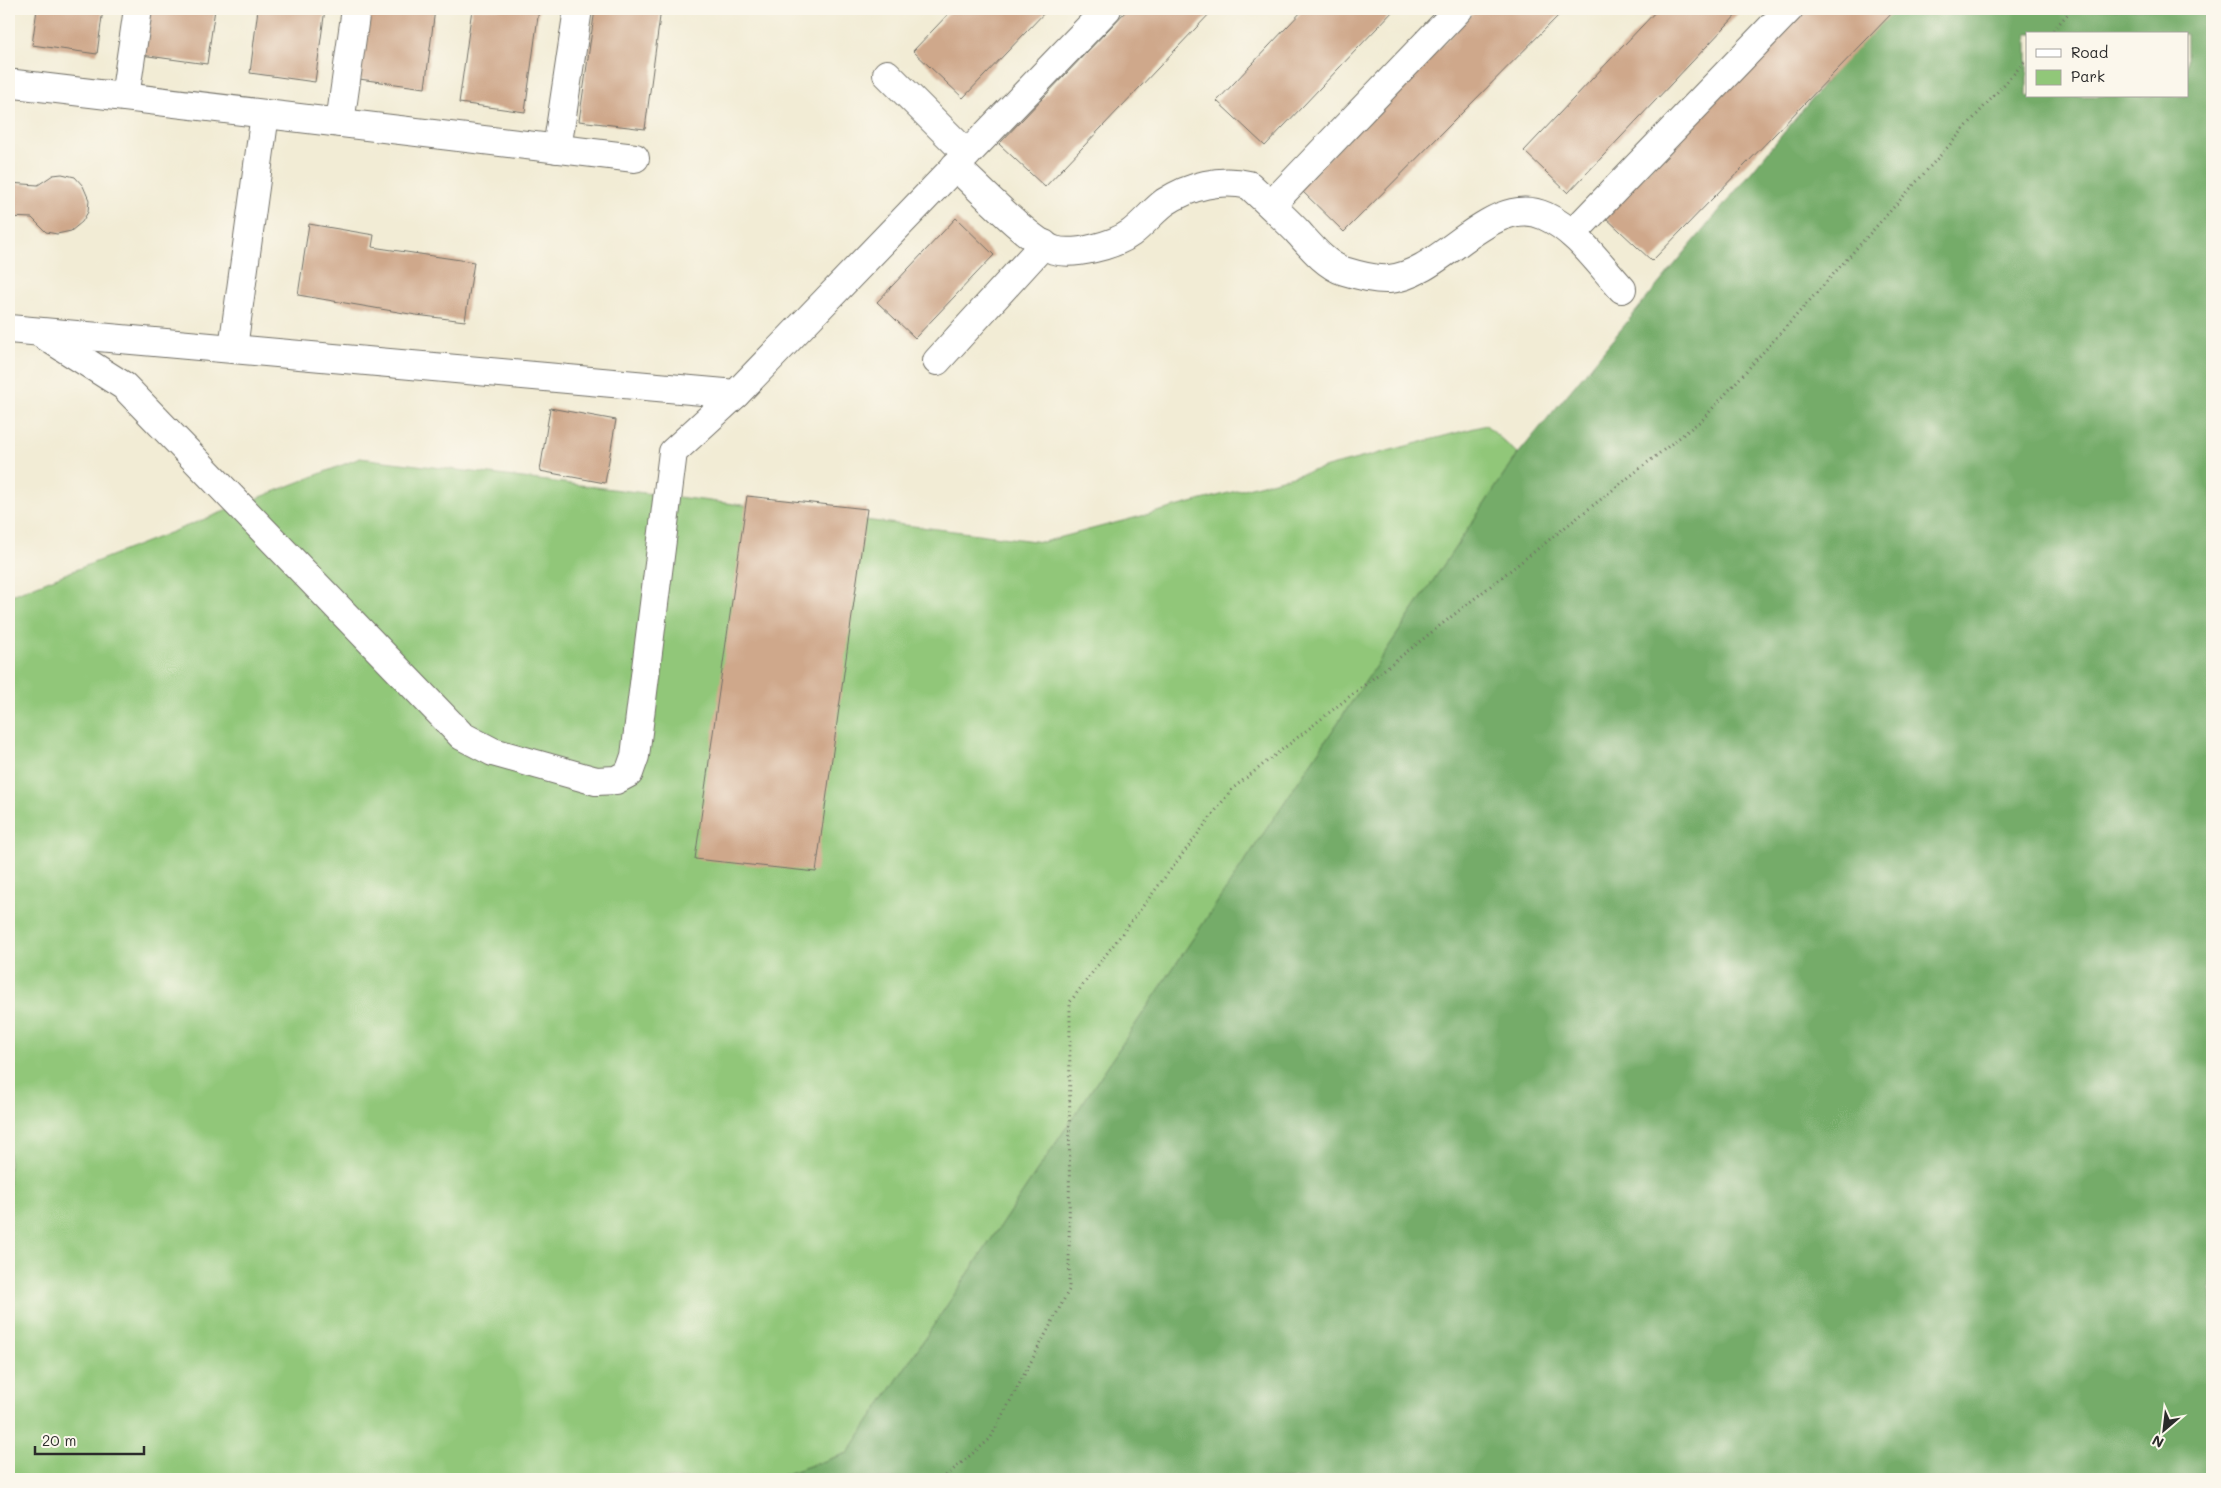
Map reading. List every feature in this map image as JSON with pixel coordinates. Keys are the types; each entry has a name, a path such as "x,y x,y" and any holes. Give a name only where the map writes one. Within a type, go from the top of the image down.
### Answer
{"lane":[{"path":"125,97 138,9"},
{"path":"340,123 356,9"},
{"path":"557,149 578,9"},
{"path":"38,331 124,386 462,736 492,752 596,781 616,780 629,773 635,756 673,452 736,394 1107,9"},
{"path":"1271,205 1458,9"},
{"path":"1572,234 1789,9"},
{"path":"887,74 961,160 1026,231 1055,250 1072,252 1094,249 1130,235 1165,202 1189,190 1213,182 1235,182 1249,185 1326,260 1343,271 1389,280 1407,275 1429,264 1495,219 1515,212 1532,211 1547,217 1572,234 1622,289"},
{"path":"15,84 635,158"},
{"path":"233,348 265,114"},
{"path":"937,361 1044,244"},
{"path":"9,329 736,394"}],"path":[{"path":"2052,32 2072,9"},
{"path":"942,1479 990,1439 1069,1290 1070,1002 1232,789 1703,419 2026,60"}],"green space":[{"path":"1886,9 2212,9 2212,1479 771,1479 848,1453 1518,454"},
{"path":"1486,425 1518,454 848,1453 771,1479 9,1479 9,596 360,458 1043,542"}],"building":[{"path":"37,9 103,9 97,54 32,45"},
{"path":"148,9 215,9 207,64 141,55"},
{"path":"258,9 325,9 315,82 250,73"},
{"path":"368,9 435,9 425,88 359,79"},
{"path":"472,9 539,9 525,112 459,103"},
{"path":"595,9 661,9 645,129 579,121"},
{"path":"953,9 1048,9 963,98 913,51"},
{"path":"1128,9 1214,9 1045,187 999,144"},
{"path":"1304,9 1395,9 1265,146 1217,101"},
{"path":"1477,9 1565,9 1344,232 1299,188"},
{"path":"1658,9 1742,9 1568,193 1524,151"},
{"path":"1804,9 1896,9 1652,261 1604,216"},
{"path":"62,174 75,177 83,186 89,200 88,212 82,222 71,231 57,234 46,232 32,218 9,217 9,183 38,185 53,175"},
{"path":"956,218 994,255 915,338 877,302"},
{"path":"309,224 374,235 372,247 474,262 465,321 416,315 298,295"},
{"path":"550,408 616,420 605,483 540,471"},
{"path":"747,496 867,509 816,872 695,859"}]}
